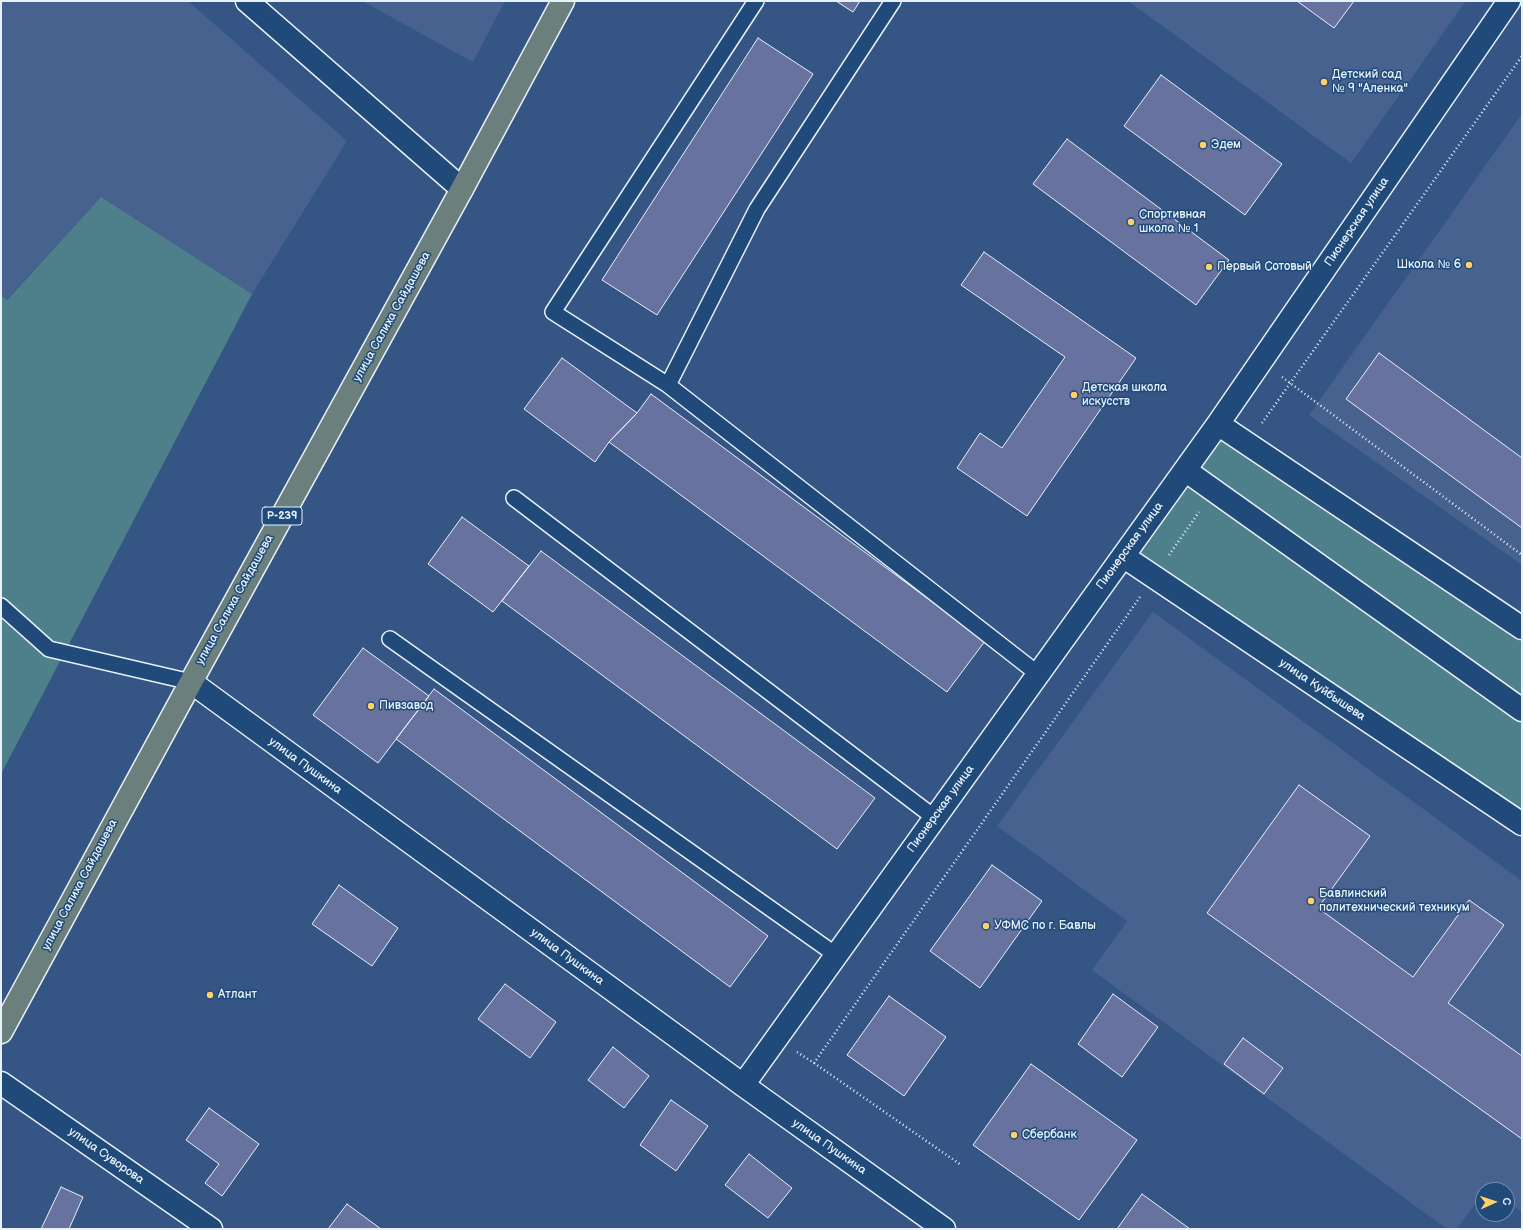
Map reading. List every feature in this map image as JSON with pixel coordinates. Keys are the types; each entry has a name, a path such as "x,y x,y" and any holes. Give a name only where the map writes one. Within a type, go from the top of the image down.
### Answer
{"highway":[{"name":"улица Салиха Сайдашева","path":"1,1032 191,682 462,189 563,1"}],"street":[{"path":"247,1 462,189"},
{"name":"Пионерская улица","path":"742,1085 1218,424 1509,1"},
{"path":"1218,424 1522,628"},
{"path":"1185,470 1522,710"},
{"name":"улица Куйбышева","path":"1123,556 1522,824"},
{"name":"улица Пушкина","path":"191,682 742,1085 944,1229"},
{"name":"улица Суворова","path":"1,1083 211,1229"}],"lane":[{"path":"756,1 554,312 668,385 1038,674"},
{"path":"668,385 757,209 893,1"},
{"path":"514,498 935,818"},
{"path":"1,606 49,649 191,682"},
{"path":"390,639 836,956"}],"path":[{"path":"1262,360 1290,384 1522,555"},
{"path":"814,1064 961,1165"}],"shaded area":[{"path":"1,1 188,1 347,141 252,294 101,197 6,300 1,296"},
{"path":"362,1 505,1 473,62"},
{"name":"Детский сад № 9 \"Аленка\"","path":"1128,1 1466,1 1351,163"},
{"name":"Школа № 6","path":"1522,114 1522,565 1309,415"},
{"name":"Бавлинский политехнический техникум","path":"1153,612 1522,881 1522,1212 1515,1207 1515,1182 1475,1182 1475,1204 1457,1229 1447,1229 1092,970 1127,921 997,826"}],"green space":[{"path":"101,197 252,294 1,774 1,296 7,300"},
{"path":"1218,424 1522,628 1522,824 1123,556"}],"building":[{"path":"836,1 860,1 853,12"},
{"path":"1297,1 1354,1 1334,28"},
{"path":"758,38 813,74 657,315 602,280"},
{"name":"Эдем","path":"1161,75 1282,164 1245,215 1124,126"},
{"name":"Спортивная школа № 1","path":"1067,139 1229,260 1196,305 1033,184"},
{"name":"Детская школа искусств","path":"984,252 1136,358 1027,516 957,468 980,433 1002,448 1065,357 961,285"},
{"path":"1379,353 1522,458 1522,528 1346,399"},
{"path":"562,358 637,413 609,442 595,462 524,409"},
{"path":"651,394 985,641 947,692 609,442 637,413"},
{"path":"462,517 529,566 493,612 428,564"},
{"path":"541,551 875,798 837,849 502,601"},
{"name":"Пивзавод","path":"363,648 429,696 378,763 313,715"},
{"path":"434,689 768,936 730,987 396,739"},
{"path":"1299,785 1370,836 1318,908 1413,977 1469,900 1504,925 1448,1003 1522,1056 1522,1139 1207,913"},
{"name":"УФМС по г. Бавлы","path":"992,865 1042,901 980,988 930,951"},
{"path":"339,885 398,928 372,966 312,924"},
{"path":"505,984 556,1022 530,1058 478,1019"},
{"path":"1113,994 1158,1027 1122,1077 1078,1044"},
{"path":"889,996 946,1037 904,1096 847,1055"},
{"path":"1243,1038 1283,1068 1264,1094 1224,1064"},
{"path":"613,1047 649,1076 624,1108 588,1080"},
{"path":"1031,1064 1137,1140 1079,1220 973,1145"},
{"path":"671,1100 708,1126 676,1171 640,1145"},
{"path":"209,1108 259,1144 222,1196 205,1183 219,1164 186,1140"},
{"path":"749,1154 792,1188 768,1218 725,1185"},
{"path":"61,1187 83,1197 69,1229 41,1229"},
{"path":"1142,1194 1190,1229 1117,1229"},
{"path":"347,1204 381,1229 328,1229"}],"place":[{"name":"Детский сад № 9 \"Аленка\"","path":"1324,82"},
{"name":"Эдем","path":"1203,145"},
{"name":"Спортивная школа № 1","path":"1131,222"},
{"name":"Школа № 6","path":"1469,265"},
{"name":"Первый Сотовый","path":"1209,267"},
{"name":"Детская школа искусств","path":"1074,395"},
{"name":"Пивзавод","path":"371,706"},
{"name":"Бавлинский политехнический техникум","path":"1311,901"},
{"name":"УФМС по г. Бавлы","path":"986,926"},
{"name":"Атлант","path":"210,995"},
{"name":"Сбербанк","path":"1014,1135"}]}
